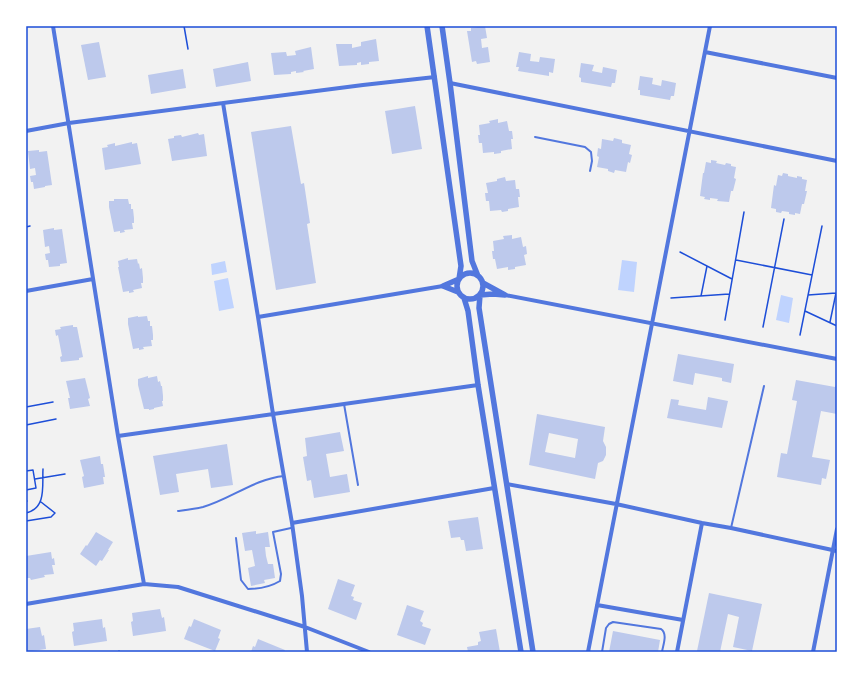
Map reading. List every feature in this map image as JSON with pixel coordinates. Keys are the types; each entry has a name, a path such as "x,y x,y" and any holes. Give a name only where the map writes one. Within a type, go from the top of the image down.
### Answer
{"street":[{"path":"54,26 118,436 144,584"},
{"path":"427,26 460,266 457,284 458,292"},
{"path":"442,26 472,261 478,276 483,283 505,295"},
{"path":"588,652 710,26"},
{"path":"705,52 837,78"},
{"path":"26,131 69,123 363,84 435,77"},
{"path":"450,83 837,161"},
{"path":"224,103 273,414 293,528 305,627 306,652"},
{"path":"258,317 443,286 466,274 474,274 478,276"},
{"path":"26,290 93,279"},
{"path":"483,283 479,308 533,652"},
{"path":"443,286 458,292 464,298 468,311 494,488 521,652"},
{"path":"464,298 473,299 480,295 493,294 505,295 837,359"},
{"path":"118,436 478,385"},
{"path":"507,484 616,504 835,551"},
{"path":"292,523 494,488"},
{"path":"677,652 702,523"},
{"path":"813,652 835,551 837,529"},
{"path":"26,604 144,584 178,587 305,627 369,652"},
{"path":"598,605 684,620"}],"lane":[{"path":"535,137 585,147 591,152 592,162 590,170"},
{"path":"731,528 764,386"},
{"path":"344,404 358,485"},
{"path":"178,511 203,507 242,489 274,477 284,476"},
{"path":"236,538 241,580 248,589 257,589 273,585 280,581 281,574 272,532 293,528"},
{"path":"602,652 606,628 613,622 661,629 664,631 665,636 662,652"}],"path":[{"path":"184,26 188,49"},
{"path":"725,320 744,212"},
{"path":"764,327 784,219"},
{"path":"26,227 30,226"},
{"path":"800,335 822,226"},
{"path":"680,252 732,279"},
{"path":"736,260 812,275"},
{"path":"701,296 707,266"},
{"path":"808,295 837,293 830,322"},
{"path":"671,298 730,294"},
{"path":"805,311 837,326"},
{"path":"26,407 53,402"},
{"path":"26,425 56,419"},
{"path":"26,513 32,512 41,502 43,493 43,468"},
{"path":"26,471 33,470 36,488 26,490"},
{"path":"34,479 65,474"},
{"path":"26,521 51,517 55,513 41,502"}],"water":[{"path":"622,260 637,262 634,292 618,290"},
{"path":"225,261 227,272 212,275 211,264"},
{"path":"228,278 234,308 219,311 214,281"},
{"path":"781,295 793,298 789,323 776,320"}],"building":[{"path":"485,26 487,38 481,39 482,48 488,47 490,62 477,64 476,61 472,62 467,31 471,31 471,28"},
{"path":"376,39 379,61 361,65 361,62 357,63 357,65 339,66 336,44 352,44 352,48 361,46 361,42"},
{"path":"99,42 106,77 88,80 81,45"},
{"path":"311,47 314,69 303,71 304,72 291,72 291,74 274,75 271,53 286,52 287,56 296,55 295,51"},
{"path":"519,52 531,54 530,61 539,62 540,57 555,59 553,73 549,72 549,76 518,71 519,67 516,67"},
{"path":"248,62 251,81 216,87 213,69"},
{"path":"581,63 594,65 592,71 602,73 603,67 617,70 615,83 612,83 611,87 581,82 581,78 579,77"},
{"path":"183,69 186,88 151,94 148,75"},
{"path":"640,76 653,78 652,84 661,86 662,80 676,83 674,96 671,96 670,100 640,95 640,90 638,90"},
{"path":"415,106 422,149 392,154 385,111"},
{"path":"498,119 498,123 507,121 509,131 512,131 512,149 494,154 494,152 483,153 482,143 479,143 479,125 490,123 489,121"},
{"path":"291,126 301,184 304,183 310,223 307,224 316,283 276,290 251,132"},
{"path":"198,133 199,135 204,134 207,156 172,161 168,139 174,138 174,136 181,135 182,137"},
{"path":"614,138 622,140 622,143 631,145 629,154 632,155 630,163 628,162 626,172 615,170 614,173 608,171 608,169 597,167 599,157 597,156 598,148 601,149 602,139 613,141"},
{"path":"132,142 132,144 137,143 141,164 105,170 102,148 108,147 107,145 115,143 115,146"},
{"path":"39,150 39,152 47,151 52,185 34,189 30,176 36,175 35,168 30,169 28,151"},
{"path":"711,160 725,165 726,163 731,164 731,166 736,167 734,178 736,179 733,191 731,191 729,202 717,201 718,199 710,198 710,200 704,199 705,197 700,196 706,162 711,163"},
{"path":"783,173 797,178 797,176 802,177 802,179 807,180 805,191 807,191 800,214 789,214 789,212 782,211 781,213 776,212 776,209 771,208 774,185 776,186 778,175 782,176"},
{"path":"505,177 506,181 515,180 516,189 519,189 519,207 502,212 501,210 490,211 489,201 486,201 485,193 488,193 486,183 497,181 497,179"},
{"path":"114,199 128,199 129,204 131,204 131,209 133,209 133,229 124,230 125,232 120,233 120,231 114,232 109,201 114,201"},
{"path":"54,228 54,230 62,229 67,263 60,264 60,266 49,267 45,254 50,253 49,246 45,247 43,230"},
{"path":"512,235 512,239 521,237 523,247 526,246 527,254 524,255 526,265 508,270 508,267 497,269 495,259 493,259 493,241 504,239 503,236"},
{"path":"128,258 128,260 137,259 140,269 142,268 143,278 143,283 141,283 142,288 133,290 134,292 129,293 129,291 123,292 118,267 118,261"},
{"path":"147,316 148,321 150,321 150,326 152,326 153,335 153,340 151,340 152,346 143,347 144,349 139,350 139,348 133,349 128,324 128,318"},
{"path":"73,325 73,327 77,327 83,357 79,358 79,360 61,362 60,357 62,356 58,335 56,336 55,330 61,329 60,327"},
{"path":"678,354 734,364 731,383 722,381 722,378 695,373 693,385 673,381"},
{"path":"148,376 148,378 157,376 158,382 160,381 162,386 163,396 163,406 149,410 144,409 138,385 138,379"},
{"path":"85,378 90,398 88,399 90,406 70,409 68,398 70,398 66,381"},
{"path":"796,380 835,387 837,383 837,414 821,411 812,457 830,460 826,479 822,478 821,485 777,477 781,453 787,454 797,401 792,400"},
{"path":"708,397 728,401 722,428 667,418 671,399 679,400 678,405 706,410"},
{"path":"537,414 605,427 603,441 606,447 606,455 603,461 598,463 595,479 529,465","holes":["549,433 578,439 575,458 545,452"]},
{"path":"340,432 344,451 326,454 330,477 347,474 350,492 314,498 311,480 307,481 303,457 307,456 305,438"},
{"path":"227,444 233,485 211,488 208,469 176,474 179,492 160,495 153,456"},
{"path":"100,456 105,477 103,477 104,484 84,488 82,477 84,476 80,460"},
{"path":"478,517 483,549 466,551 464,540 461,540 460,537 451,538 448,521"},
{"path":"256,531 256,534 268,532 270,547 265,547 266,556 268,564 273,564 275,578 264,580 265,583 251,586 248,568 255,566 252,550 245,551 242,533"},
{"path":"96,532 113,542 102,561 100,560 96,566 80,554"},
{"path":"51,552 55,565 52,565 54,574 44,575 45,577 31,580 30,578 26,578 26,556"},
{"path":"338,579 355,585 351,596 354,597 353,600 362,603 356,620 328,609"},
{"path":"709,593 762,604 752,651 733,647 739,617 728,614 720,652 697,651"},
{"path":"407,605 424,611 420,621 423,623 422,626 431,629 425,645 397,635"},
{"path":"160,609 162,618 164,617 166,631 133,636 131,622 133,621 132,613"},
{"path":"102,619 107,641 74,646 72,632 74,631 73,623"},
{"path":"194,619 221,630 218,638 220,639 215,651 184,639 189,626 191,627"},
{"path":"40,627 42,636 44,635 46,649 26,652 26,629"},
{"path":"496,629 500,652 468,652 467,647 478,645 478,642 481,641 479,632"},
{"path":"613,631 660,640 658,652 609,652"},
{"path":"258,639 285,650 284,652 251,652"}]}
